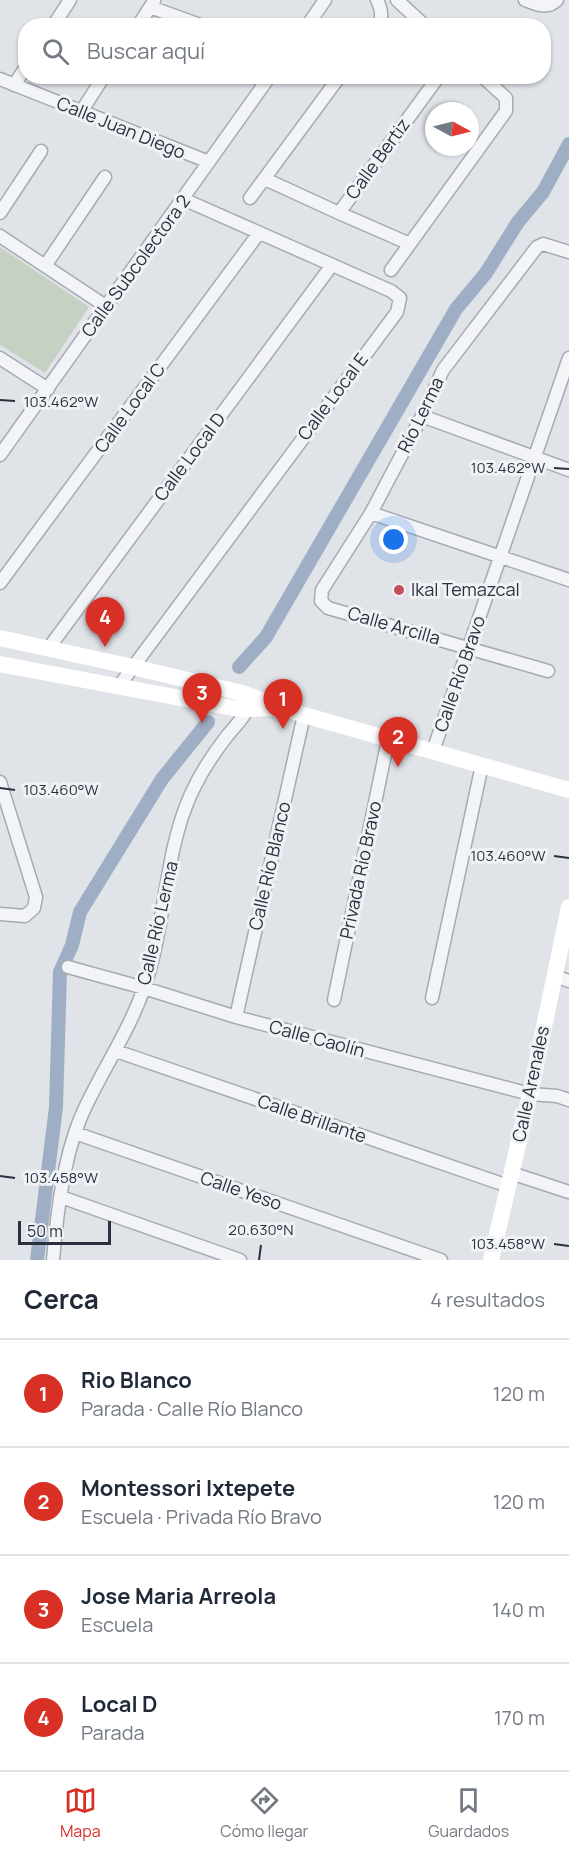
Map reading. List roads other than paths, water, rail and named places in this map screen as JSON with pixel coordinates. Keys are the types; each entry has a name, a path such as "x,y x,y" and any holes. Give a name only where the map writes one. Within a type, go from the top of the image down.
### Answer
{"main road":[{"path":"0,638 133,667 250,703"},
{"path":"0,664 119,686 278,708 569,790"},
{"name":"Calle Arenales","path":"492,1260 530,1094 562,979 569,907"}],"street":[{"path":"58,18 70,0"},
{"path":"312,18 325,0"},
{"path":"377,0 380,18"},
{"path":"397,0 416,18"},
{"path":"525,0 544,6 557,0"},
{"path":"143,18 153,4 185,18"},
{"name":"Calle Juan Diego","path":"0,79 210,162"},
{"path":"14,85 18,79"},
{"path":"81,112 99,84"},
{"name":"Calle Subcolectora 2","path":"0,455 264,84"},
{"path":"250,198 334,84"},
{"name":"Calle Bertiz","path":"339,213 433,84"},
{"path":"391,270 506,111 507,103 503,94 491,84"},
{"path":"0,213 41,151"},
{"path":"45,266 105,177"},
{"path":"265,179 410,244"},
{"name":"Calle Local E","path":"119,686 397,312 400,298 391,291 183,199"},
{"name":"Calle Local C","path":"0,583 259,233"},
{"path":"0,236 107,307"},
{"name":"Río Lerma","path":"321,601 322,590 371,513 422,416 443,370 537,247 543,244 569,252"},
{"name":"Calle Local D","path":"48,649 332,265"},
{"path":"0,358 48,389"},
{"name":"Calle Río Bravo","path":"433,751 535,457 565,384 569,358"},
{"path":"422,416 569,470"},
{"path":"371,513 569,580"},
{"name":"Calle Arcilla","path":"321,601 328,608 548,671"},
{"name":"Calle Río Lerma","path":"53,1260 61,1197 75,1133 144,988 162,916 173,856 188,803 205,770 250,703"},
{"name":"Calle Río Blanco","path":"236,1017 304,716"},
{"name":"Privada Río Bravo","path":"334,1000 388,740"},
{"path":"432,998 482,765"},
{"path":"0,782 36,897 34,908 25,916 0,914"},
{"name":"Calle Caolín","path":"68,967 236,1017 530,1094 557,1096 569,1100"},
{"name":"Calle Brillante","path":"116,1051 510,1180 569,1192"},
{"name":"Calle Yeso","path":"75,1133 441,1260"},
{"path":"61,1197 240,1260"}],"waterway":[{"path":"239,667 266,637 456,309 486,273 518,222 543,192 569,144"},
{"path":"37,1260 56,1107 60,972 72,945 80,912 162,779 208,722"}],"place":[{"name":"Ikal Temazcal","path":"399,590"},
{"name":"Local D","path":"105,647"},
{"name":"Jose Maria Arreola","path":"202,723"},
{"name":"Rio Blanco","path":"283,729"},
{"name":"Montessori Ixtepete","path":"398,767"}]}
